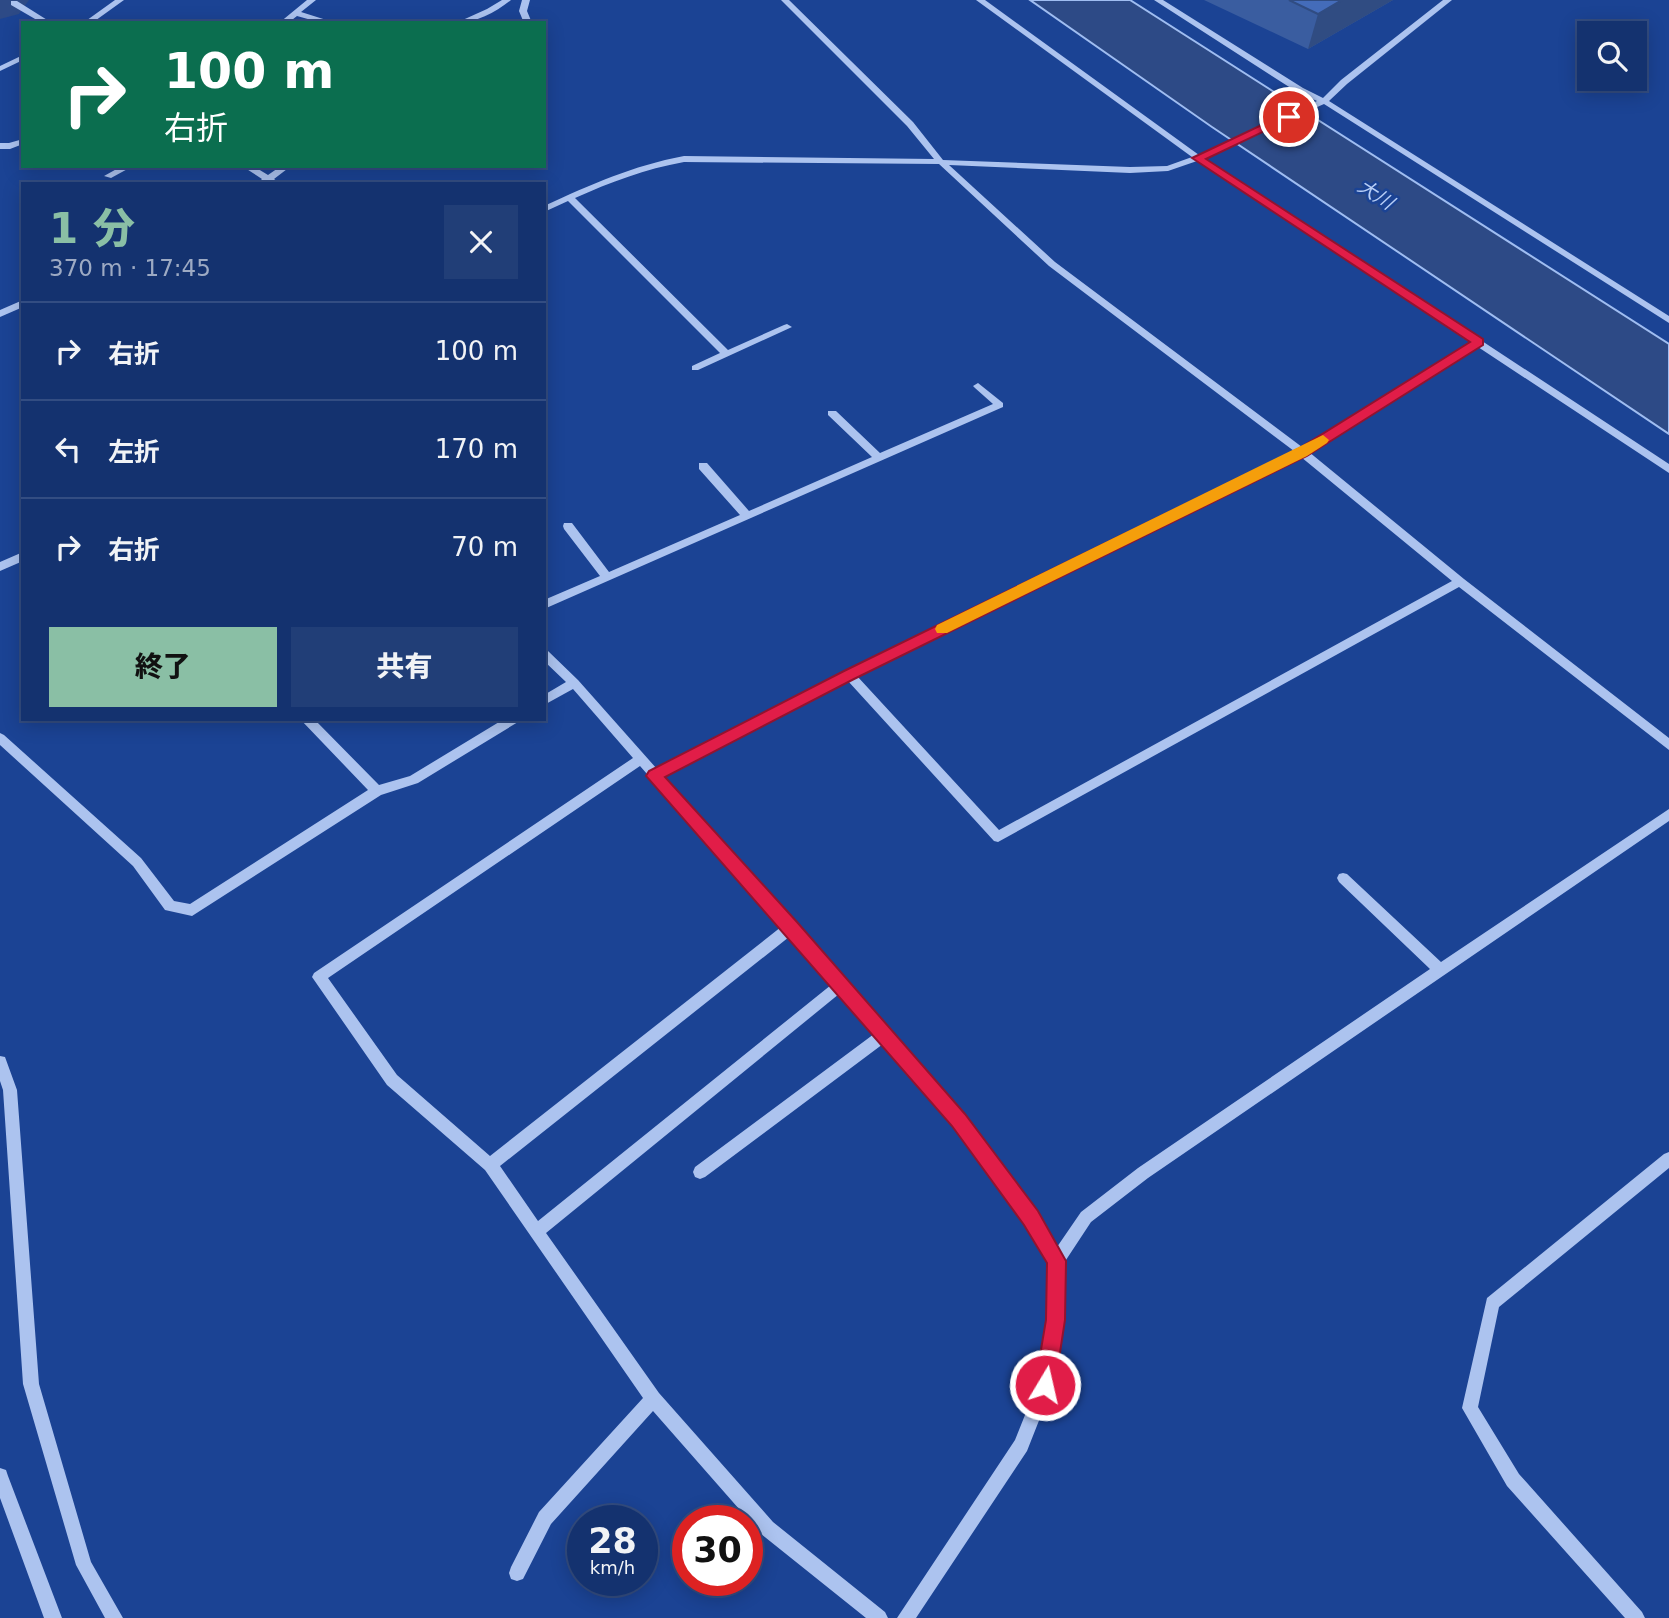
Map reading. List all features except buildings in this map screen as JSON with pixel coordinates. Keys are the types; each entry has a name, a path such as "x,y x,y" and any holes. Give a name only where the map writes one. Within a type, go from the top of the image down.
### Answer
{"street":[{"path":"90,21 120,0"},
{"path":"285,21 312,0"},
{"path":"465,21 490,11 507,0"},
{"path":"526,0 523,10 527,21"},
{"path":"785,0 910,124 941,162 1052,264 1302,452 1460,582 1669,745"},
{"path":"980,0 1198,158 1669,469"},
{"path":"1158,0 1669,320"},
{"path":"546,208 652,165 684,159 941,162 1130,170 1167,169 1198,158 1319,103 1448,0"},
{"path":"19,3 45,21"},
{"path":"295,13 325,21"},
{"path":"0,69 21,58"},
{"path":"0,146 21,142"},
{"path":"108,176 125,168"},
{"path":"248,168 263,182 285,168"},
{"path":"569,197 727,354"},
{"path":"0,314 21,304"},
{"path":"695,368 788,327"},
{"path":"654,776 849,675 1302,452 1479,342"},
{"path":"546,604 1000,405 978,386"},
{"path":"832,413 879,458"},
{"path":"703,466 747,516"},
{"path":"568,526 607,577"},
{"path":"0,567 21,557"},
{"path":"849,675 998,837 1460,582"},
{"path":"546,656 574,683 791,927 958,1120 1031,1218 1057,1261"},
{"path":"546,700 574,683"},
{"path":"308,721 377,791"},
{"path":"0,738 137,862 170,906 192,910 377,791 414,780 511,721"},
{"path":"640,760 319,977 393,1080 490,1165 538,1230 653,1399 767,1528 879,1618"},
{"path":"906,1618 1021,1445 1045,1385 1055,1320 1057,1261 1086,1217 1143,1173 1669,814"},
{"path":"1343,878 1440,970"},
{"path":"490,1165 791,927"},
{"path":"538,1230 841,985"},
{"path":"700,1172 884,1035"},
{"path":"0,1062 10,1090 31,1384 84,1565 114,1618"},
{"path":"1636,1618 1513,1480 1470,1408 1492,1303 1669,1159"},
{"path":"517,1573 545,1518 653,1399"},
{"path":"0,1476 53,1618"}],"water":[{"name":"大川","path":"1030,0 1130,0 1669,344 1669,434 1212,127"}],"waterway":[{"path":"0,3 3,0"}],"slow traffic":[{"path":"942,629 1323,440"}],"route":[{"path":"1045,1385 1055,1320 1057,1261 1031,1218 958,1120 791,927 654,776 849,675 1302,452 1479,342 1198,158 1289,117"}]}
